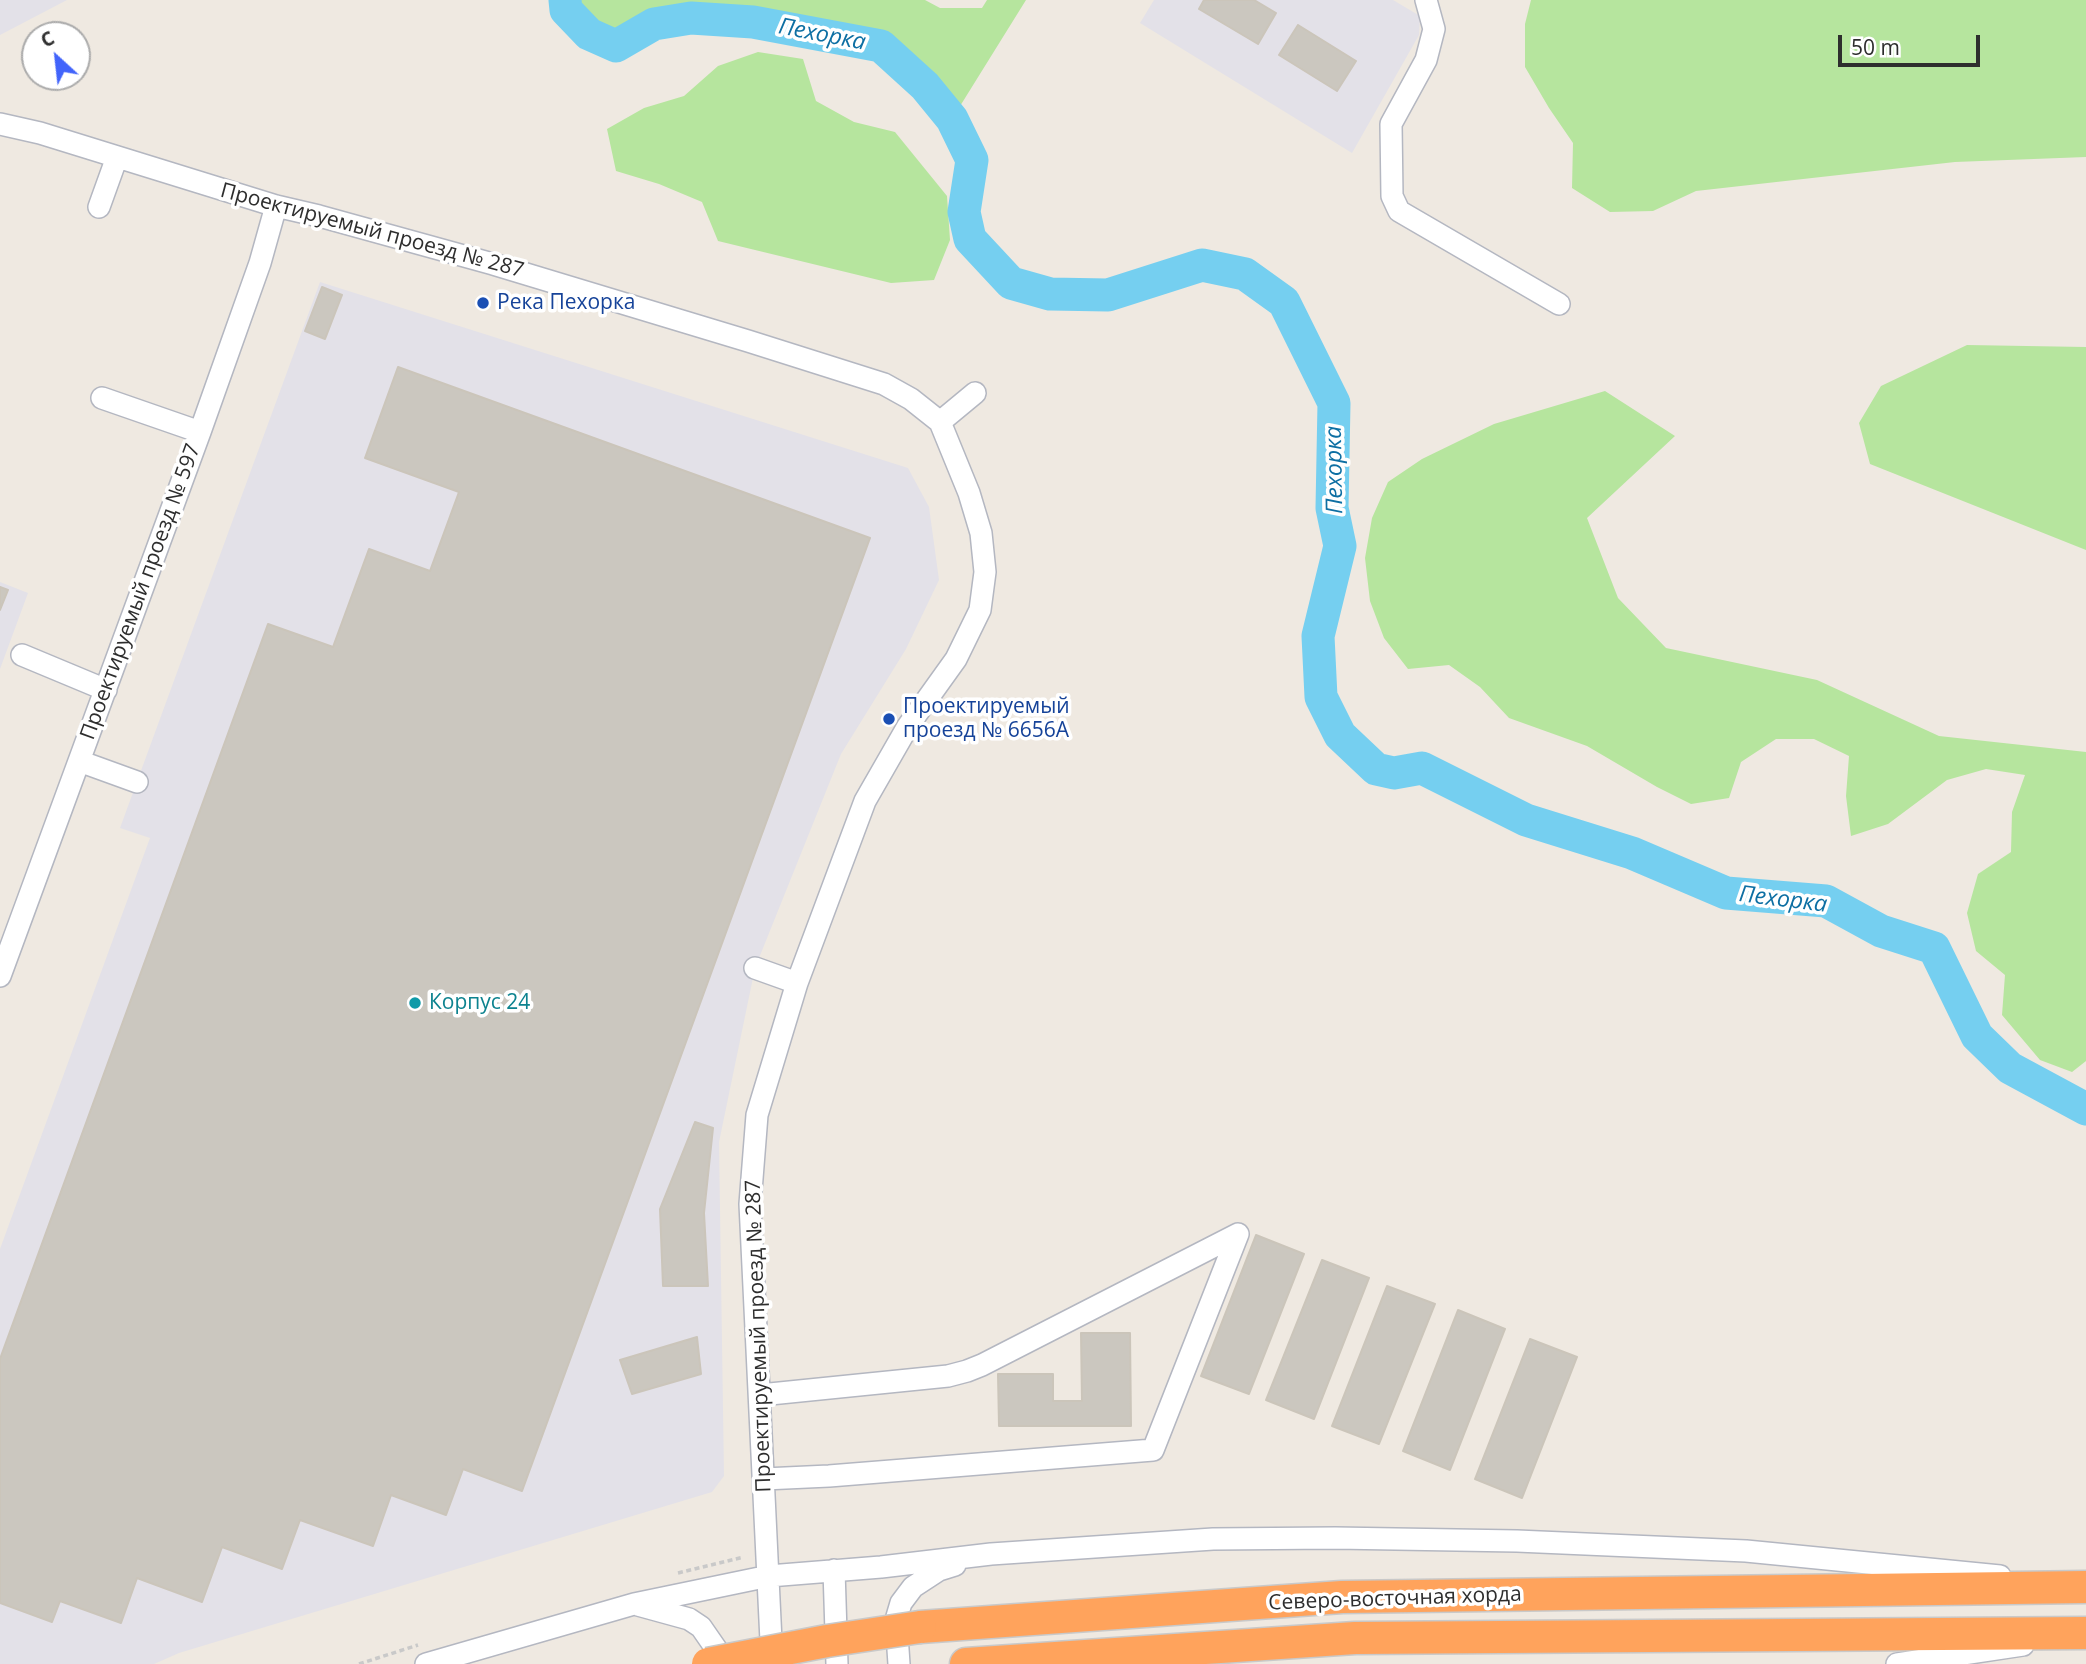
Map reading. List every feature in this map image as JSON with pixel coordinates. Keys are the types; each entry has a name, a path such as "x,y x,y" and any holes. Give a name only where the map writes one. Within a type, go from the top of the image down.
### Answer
{"highway":[{"name":"Северо-восточная хорда","path":"708,1664 827,1641 920,1627 1342,1597 2086,1585"},
{"name":"Северо-восточная хорда","path":"966,1664 1355,1638 2086,1634"}],"street":[{"path":"1426,0 1434,29 1426,60 1391,124 1392,196 1399,211 1559,304"},
{"name":"Проектируемый проезд № 287","path":"0,124 40,133 276,206 531,275 884,384 911,399 940,422 969,493 981,533 985,572 980,610 956,659 908,726 865,802 797,983 757,1115 750,1204 772,1664"},
{"path":"99,207 117,157"},
{"name":"Проектируемый проезд № 597","path":"0,976 200,432 260,263 276,206"},
{"path":"940,422 975,393"},
{"path":"102,398 200,432"},
{"path":"22,655 106,690"},
{"path":"79,761 137,782"},
{"path":"755,968 797,983"},
{"path":"760,1395 948,1376 967,1371 1238,1234 1153,1450 764,1479"},
{"path":"426,1664 634,1604 769,1576 991,1554 1213,1539 1517,1541 1746,1551 2086,1585"},
{"path":"899,1664 896,1620 901,1603 913,1587 939,1570 991,1554"},
{"path":"834,1570 836,1664"},
{"path":"634,1604 689,1619 701,1627 719,1653 720,1664"},
{"path":"1897,1664 2086,1634"}],"shaded area":[{"path":"0,0 67,0 27,21 21,21 21,24 0,35"},
{"path":"1154,0 1393,0 1420,16 1419,35 1352,153 1140,23"},
{"name":"Корпус 24","path":"320,282 908,468 929,507 939,580 906,649 841,754 755,968 719,1142 724,1476 712,1492 179,1653 154,1664 0,1664 0,1249 150,838 120,828"},
{"path":"0,582 28,593 0,669"}],"green space":[{"path":"565,0 925,0 940,8 982,8 987,0 1026,0 952,119 925,86 881,46 753,22 691,18 654,24 616,46 589,34 566,10"},
{"path":"1531,0 2086,0 2086,157 1955,162 1696,191 1653,211 1610,212 1572,188 1573,143 1525,67 1525,24"},
{"path":"758,52 803,59 816,101 854,122 895,132 947,196 950,240 934,280 891,283 718,241 702,202 659,184 616,171 607,129 644,108 684,96 718,66"},
{"path":"1967,345 2086,347 2086,550 1870,464 1859,423 1881,386"},
{"path":"1605,391 1675,436 1587,518 1618,598 1666,648 1817,680 1939,736 2086,752 2086,1061 2072,1072 2040,1060 2002,1015 2005,975 1976,951 1967,913 1978,874 2011,852 2012,812 2025,775 1986,769 1947,780 1888,824 1851,836 1846,796 1849,756 1814,739 1776,739 1741,762 1729,798 1691,804 1587,746 1509,718 1480,687 1449,665 1408,669 1384,638 1370,601 1365,558 1372,518 1388,482 1422,459 1494,424"}],"building":[{"path":"1204,0 1254,0 1276,13 1258,44 1199,9"},
{"path":"1298,25 1356,61 1337,91 1279,55"},
{"path":"322,287 342,295 325,339 305,331"},
{"name":"Корпус 24","path":"398,367 870,538 522,1491 463,1469 446,1515 391,1495 373,1546 300,1520 282,1569 222,1547 202,1602 137,1578 121,1623 60,1601 52,1622 0,1603 0,1359 268,624 333,647 369,549 430,571 459,492 365,458"},
{"path":"0,587 8,590 0,610"},
{"path":"695,1122 713,1128 704,1213 708,1286 663,1286 660,1209"},
{"path":"1256,1235 1304,1254 1249,1394 1201,1376"},
{"path":"1322,1260 1369,1278 1314,1419 1266,1400"},
{"path":"1387,1286 1435,1304 1379,1444 1332,1426"},
{"path":"1458,1310 1505,1329 1450,1470 1403,1451"},
{"path":"1081,1333 1130,1333 1131,1426 999,1426 998,1374 1053,1374 1053,1401 1082,1401"},
{"path":"697,1337 701,1374 632,1394 620,1360"},
{"path":"1530,1339 1577,1357 1522,1498 1475,1479"}],"waterway":[{"name":"Пехорка","path":"565,0 566,10 589,34 616,46 654,24 691,18 753,22 881,46 925,86 952,119 972,160 964,212 970,239 1011,283 1050,294 1108,295 1202,265 1245,274 1284,302 1334,403 1332,508 1340,546 1318,636 1321,697 1340,735 1376,769 1394,773 1422,768 1526,820 1632,853 1726,893 1826,901 1881,931 1934,948 1977,1036 2010,1068 2086,1109"}],"place":[{"name":"Река Пехорка","path":"483,303"},
{"name":"Проектируемый проезд № 6656А","path":"889,719"},
{"name":"Корпус 24","path":"415,1003"}]}
